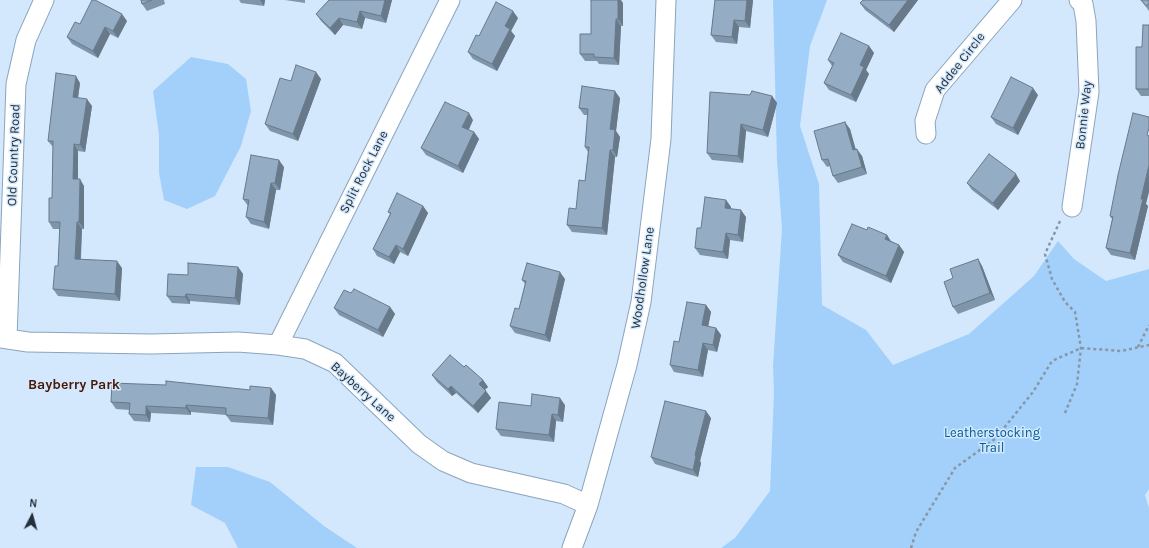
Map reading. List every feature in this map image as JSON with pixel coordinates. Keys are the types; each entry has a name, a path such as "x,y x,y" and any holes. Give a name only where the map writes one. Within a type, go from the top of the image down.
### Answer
{"street":[{"name":"Old Country Road","path":"3,338 16,84 26,40 44,0"},
{"name":"Split Rock Lane","path":"278,345 450,0"},
{"name":"Woodhollow Lane","path":"572,548 588,504 627,365 641,302 661,140 666,0"},
{"name":"Addee Circle","path":"926,134 925,121 935,90 1012,0"},
{"name":"Bonnie Way","path":"1067,212 1089,92 1086,22 1083,4 1079,0"},
{"name":"Bayberry Lane","path":"3,338 28,342 151,344 238,342 305,349 335,363 419,444 443,461 471,474 564,494 588,504"}],"path":[{"path":"1065,413 1077,384 1081,348 1075,312 1064,302 1052,279 1045,254 1067,212"},
{"path":"1138,347 1149,325"},
{"path":"911,548 916,532 955,468 994,439 1034,392 1052,360 1081,348 1121,351 1149,345"}],"green space":[{"name":"Leatherstocking Trail","path":"773,0 827,0 810,46 800,126 819,184 822,305 866,330 893,365 969,334 1034,276 1058,241 1074,259 1106,281 1149,269 1149,489 1145,495 1149,508 1149,548 721,548 735,538 770,491 774,392 773,366 782,229 777,160"},
{"path":"191,57 228,64 246,79 251,111 241,146 215,196 187,209 164,200 159,173 159,135 153,91"},
{"path":"196,467 228,467 270,482 324,526 357,548 238,548 225,523 191,505"}],"building":[{"path":"92,0 95,0 122,14 113,31 105,27 93,51 67,37 75,22 80,24"},
{"path":"141,0 152,0 142,4"},
{"path":"329,0 385,0 381,16 360,11 357,22 339,18 330,28 316,14"},
{"path":"591,0 618,0 618,19 616,19 614,58 594,57 594,54 580,54 580,34 591,34"},
{"path":"715,0 747,0 745,21 734,20 732,37 711,35"},
{"path":"863,0 908,0 889,25 860,3"},
{"path":"1141,0 1149,0 1149,4 1146,6"},
{"path":"496,2 513,11 505,26 510,29 492,64 468,52 476,35 479,36"},
{"path":"1143,25 1149,25 1149,89 1136,89 1136,47 1142,47"},
{"path":"841,33 869,46 860,65 864,67 851,95 824,83 834,63 828,60"},
{"path":"296,65 316,72 293,134 265,124 280,78 291,81"},
{"path":"56,73 76,76 73,97 87,99 80,145 74,144 73,179 80,179 79,222 77,222 75,259 117,261 115,294 53,289 55,266 58,266 60,222 49,222 49,198 52,198 53,141 48,141"},
{"path":"1011,77 1033,88 1013,128 991,117"},
{"path":"582,86 615,91 610,129 615,130 613,150 610,150 602,228 567,225 569,208 576,209 579,180 585,181 589,147 585,147 588,109 579,108"},
{"path":"752,91 772,96 763,130 741,124 738,156 707,153 710,92 750,95"},
{"path":"445,102 469,113 462,127 474,132 458,166 421,148"},
{"path":"1133,113 1149,117 1149,128 1147,135 1149,136 1149,165 1141,199 1143,199 1130,253 1106,248 1113,217 1110,216 1118,175"},
{"path":"845,122 853,150 857,149 862,167 833,176 828,159 822,160 814,131"},
{"path":"989,154 1016,174 993,203 967,183"},
{"path":"251,155 279,160 275,183 271,183 264,222 246,217 249,200 243,199"},
{"path":"397,193 423,206 403,249 396,245 389,257 373,249 391,213 388,212"},
{"path":"705,197 726,200 725,208 741,210 738,235 726,233 723,252 695,248 697,228 701,228"},
{"path":"852,224 867,230 868,227 887,235 885,239 899,245 886,276 838,255"},
{"path":"978,259 990,293 953,307 944,282 953,278 950,269"},
{"path":"188,263 238,267 235,298 186,294 185,297 167,296 168,274 188,275"},
{"path":"527,263 560,272 545,335 510,326 515,308 519,309 526,281 522,280"},
{"path":"354,289 390,307 378,330 334,308 344,290 351,293"},
{"path":"687,302 706,305 702,325 716,328 713,345 703,343 698,370 670,365 674,341 679,342"},
{"path":"450,355 464,367 466,365 483,380 479,384 486,391 473,406 451,386 448,389 432,375"},
{"path":"166,381 250,390 250,386 271,388 268,418 226,415 226,408 186,405 186,408 146,406 146,415 129,414 130,403 111,402 112,383 166,385"},
{"path":"532,394 560,398 558,415 552,414 549,435 496,429 499,402 531,406"},
{"path":"665,401 706,411 695,455 693,470 651,457"}],"district":[{"name":"Bayberry Park","path":"74,385"}]}
